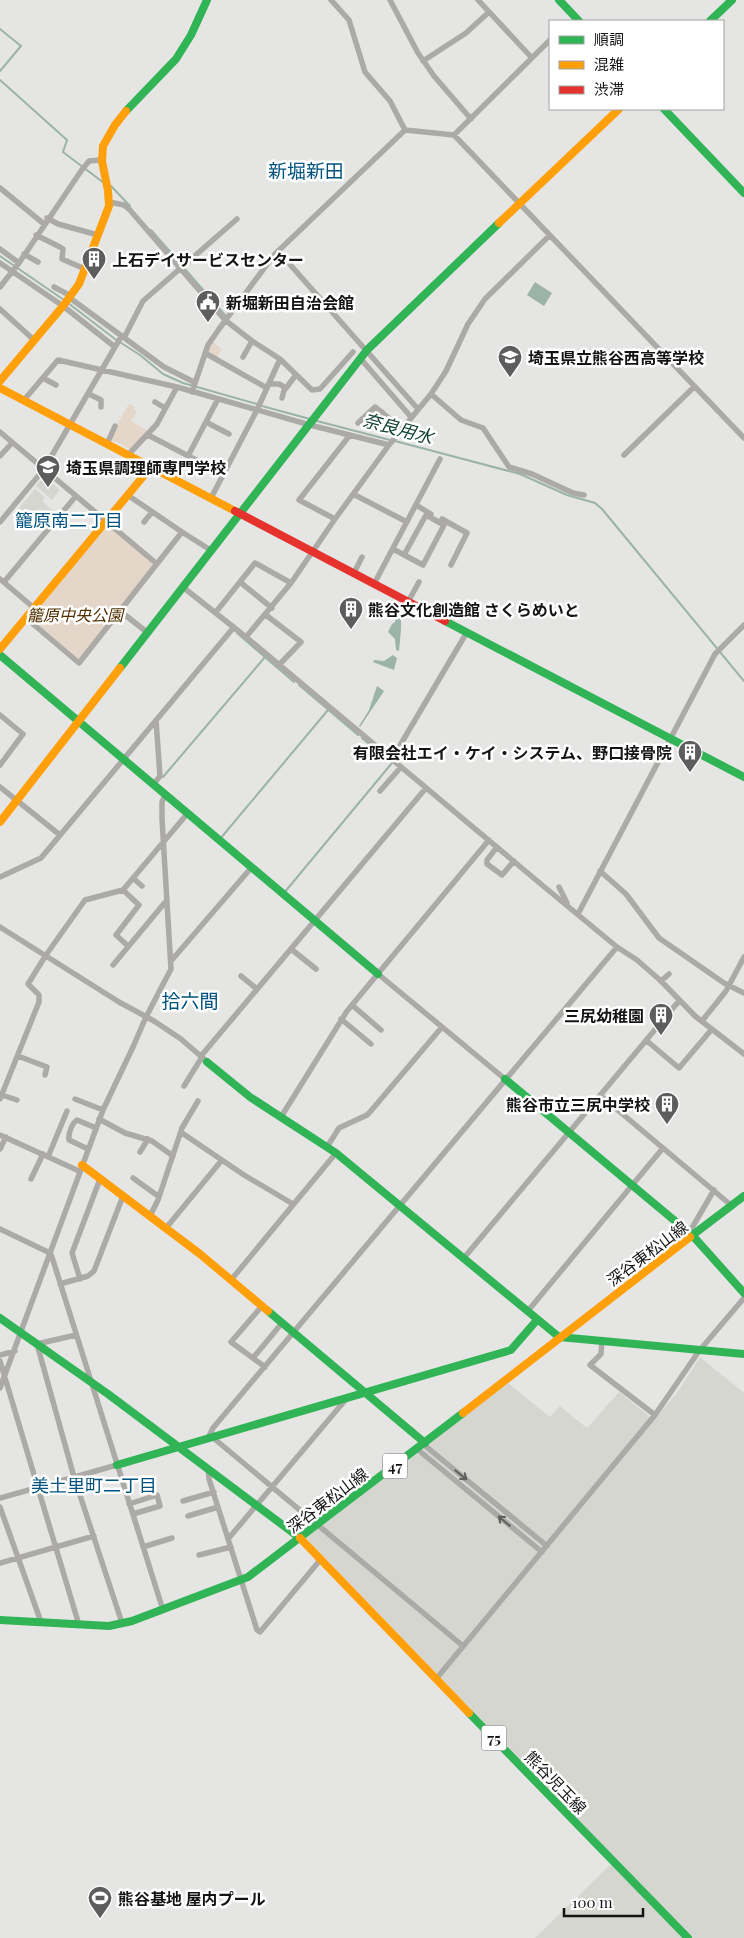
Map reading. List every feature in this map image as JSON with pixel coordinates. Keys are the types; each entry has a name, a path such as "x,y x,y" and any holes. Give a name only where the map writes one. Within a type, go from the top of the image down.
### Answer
{"street":[{"path":"0,381 70,297 85,269 109,202 109,193 101,160 106,139 116,124 182,53 207,0"},
{"path":"331,0 349,20 365,72 390,101 405,130"},
{"path":"390,0 423,60 444,89 470,118"},
{"path":"478,0 532,58"},
{"path":"558,0 574,20"},
{"path":"711,20 732,0"},
{"path":"423,60 466,33 489,12"},
{"path":"454,135 549,41"},
{"path":"0,822 310,426 360,358 618,110"},
{"path":"665,110 744,193"},
{"path":"192,392 205,353 226,320 278,251 405,130 454,135 744,438"},
{"path":"0,287 19,263 36,235 89,161 101,160"},
{"path":"0,188 46,221 98,235"},
{"path":"109,202 124,205 129,209 226,320 252,341 280,359 312,390 320,389 353,352"},
{"path":"0,522 44,469 71,426 115,346 125,336 143,301 237,219"},
{"path":"36,235 63,249 62,259 85,269"},
{"path":"246,637 291,584 388,445 431,394 446,371 468,324 485,300 549,236"},
{"path":"0,249 19,263"},
{"path":"278,251 418,409"},
{"path":"24,254 38,262"},
{"path":"0,263 63,306 115,346"},
{"path":"54,287 164,367 194,382"},
{"path":"0,309 34,340"},
{"path":"243,357 252,341"},
{"path":"205,353 268,386 279,384 285,387"},
{"path":"360,358 411,417"},
{"path":"211,498 257,410 280,359"},
{"path":"24,400 58,360 177,387 310,426 388,445"},
{"path":"282,398 285,387 296,375"},
{"path":"43,378 56,385"},
{"path":"128,455 148,435 177,387"},
{"path":"624,455 694,387"},
{"path":"0,388 744,777"},
{"path":"89,394 101,400 100,407"},
{"path":"431,394 461,420 472,422 483,428 509,466 532,474 573,493 584,495"},
{"path":"188,456 218,399"},
{"path":"155,402 165,408"},
{"path":"358,423 375,407 402,429"},
{"path":"376,420 382,412"},
{"path":"206,422 229,434"},
{"path":"107,444 115,426"},
{"path":"0,432 157,564"},
{"path":"148,435 223,474"},
{"path":"335,519 299,500 350,435"},
{"path":"0,456 12,442"},
{"path":"374,584 440,459"},
{"path":"0,649 151,467"},
{"path":"353,494 407,522"},
{"path":"34,608 2,581 76,496"},
{"path":"128,496 212,551"},
{"path":"416,506 468,533 451,565"},
{"path":"144,522 152,512"},
{"path":"393,549 404,555 423,565 444,525 426,515 404,555"},
{"path":"26,618 80,663 182,532"},
{"path":"354,573 362,557"},
{"path":"216,612 255,564 291,584"},
{"path":"240,582 272,608"},
{"path":"408,602 418,582"},
{"path":"184,588 216,612 617,947 637,960 712,1030 744,1053"},
{"path":"120,611 148,633"},
{"path":"266,615 300,642 279,665"},
{"path":"578,914 715,654 744,625"},
{"path":"0,877 41,858 234,627"},
{"path":"392,759 467,632"},
{"path":"0,655 314,921 691,1234 744,1293"},
{"path":"0,765 24,734 1,717"},
{"path":"153,785 160,776 156,720"},
{"path":"380,790 400,767"},
{"path":"0,787 60,835"},
{"path":"184,1086 203,1058 258,989 426,788"},
{"path":"0,1388 103,1110 134,1047 146,1017 171,969 162,802 165,796"},
{"path":"17,1100 1,1097 40,998 28,984 46,955 86,900 123,890 187,814"},
{"path":"281,1117 352,1005 489,840"},
{"path":"497,847 486,864 498,874 502,875 514,861"},
{"path":"171,961 251,868"},
{"path":"600,871 626,894 660,938 729,986 744,993"},
{"path":"133,878 142,886"},
{"path":"559,887 569,907"},
{"path":"123,890 139,905 116,935 128,946"},
{"path":"113,965 167,900"},
{"path":"0,927 181,1039 250,1096 336,1153 526,1312 559,1337 744,1354"},
{"path":"209,1437 213,1428 617,947"},
{"path":"291,949 316,969"},
{"path":"702,1021 729,986 744,957"},
{"path":"662,982 669,974"},
{"path":"241,976 258,989"},
{"path":"463,1259 679,1001"},
{"path":"352,1005 381,1030"},
{"path":"341,1020 371,1044"},
{"path":"327,1147 339,1128 370,1112 442,1027"},
{"path":"647,1041 679,1068 712,1030"},
{"path":"18,1056 47,1067 45,1075"},
{"path":"601,1096 732,1206"},
{"path":"75,1099 103,1110"},
{"path":"150,1216 182,1133 182,1128 198,1101"},
{"path":"31,1179 46,1156 67,1111"},
{"path":"88,1149 68,1140 68,1136 74,1122 77,1120 96,1128"},
{"path":"99,1120 125,1134 148,1139 173,1156"},
{"path":"182,1133 244,1175 293,1204"},
{"path":"0,1149 3,1136 46,1156 80,1168 100,1179 150,1216 294,1332 364,1392 542,1552"},
{"path":"140,1152 148,1139"},
{"path":"526,1312 663,1148"},
{"path":"231,1280 336,1153"},
{"path":"166,1228 222,1160"},
{"path":"133,1178 158,1196"},
{"path":"80,1279 72,1253 100,1179"},
{"path":"691,1234 714,1190"},
{"path":"60,1284 88,1276 94,1271 123,1196"},
{"name":"深谷東松山線","path":"0,1620 109,1626 163,1610 241,1581 421,1445 691,1234 744,1196"},
{"path":"0,1229 50,1253 163,1610"},
{"path":"436,1679 655,1415 699,1351 744,1298"},
{"path":"262,1306 231,1342 265,1367"},
{"name":"熊谷児玉線","path":"0,1318 179,1446 300,1538 688,1938"},
{"path":"0,1498 512,1350 537,1320"},
{"path":"252,1358 282,1323"},
{"path":"76,1335 37,1344 74,1477 122,1623"},
{"path":"602,1340 601,1354 590,1365 655,1415"},
{"path":"0,1355 15,1351"},
{"path":"0,1361 79,1625"},
{"path":"228,1540 347,1398"},
{"path":"209,1437 273,1486 463,1646"},
{"path":"421,1445 547,1546"},
{"path":"208,1468 218,1507 257,1630 260,1632 320,1559"},
{"path":"183,1501 214,1492"},
{"path":"129,1504 157,1495 160,1506 132,1514"},
{"path":"0,1507 41,1622"},
{"path":"188,1516 218,1507"},
{"path":"0,1563 94,1536"},
{"path":"143,1547 172,1538"},
{"path":"199,1555 230,1546"}],"shaded area":[{"path":"535,282 552,293 544,306 527,295"},
{"name":"埼玉県調理師専門学校","path":"44,477 60,490 52,500 36,486"},
{"path":"35,489 45,497 42,501 56,514 43,529 19,508"},
{"path":"401,606 399,651 396,650 395,639 388,632 395,622 396,615"},
{"path":"393,655 397,658 394,670 373,662 374,660 384,661"},
{"path":"377,686 384,691 360,727 369,710"},
{"path":"700,1357 744,1393 744,1938 535,1938 617,1860 306,1538 507,1382 550,1417 560,1406 587,1428 619,1392 654,1420 677,1393"}],"green space":[{"path":"213,342 222,349 216,358 208,351"},
{"path":"129,404 135,407 134,410 137,412 131,421 148,431 130,449 112,440 118,423"},
{"name":"籠原中央公園","path":"110,527 152,563 153,566 80,658 77,658 32,620 31,617 106,528"}],"waterway":[{"path":"0,29 21,46 0,71"},
{"path":"0,80 67,140 63,152 104,183"},
{"path":"111,186 130,206"},
{"path":"151,230 181,264"},
{"name":"奈良用水","path":"0,256 64,300"},
{"path":"184,268 225,315"},
{"name":"奈良用水","path":"68,303 163,374 183,383 257,404"},
{"name":"奈良用水","path":"262,406 310,419"},
{"name":"奈良用水","path":"317,421 390,440"},
{"name":"奈良用水","path":"395,441 520,474 567,495 595,503 602,509 744,681"},
{"path":"237,633 294,682"},
{"path":"163,777 265,657"},
{"path":"299,685 358,735"},
{"path":"220,839 328,710"},
{"path":"362,738 387,759"},
{"path":"284,893 392,763"}],"traffic: fast":[{"path":"126,111 176,59 191,35 207,0"},
{"path":"559,0 578,20"},
{"path":"711,20 732,0"},
{"path":"665,110 744,193"},
{"path":"120,668 367,350 499,223"},
{"path":"445,621 744,777"},
{"path":"0,655 378,974"},
{"path":"207,1062 250,1097 336,1153 559,1337 744,1354"},
{"path":"505,1079 693,1236 744,1293"},
{"path":"690,1237 744,1196"},
{"path":"268,1311 425,1443"},
{"path":"0,1318 108,1394 300,1538"},
{"path":"117,1465 511,1350 537,1320"},
{"path":"0,1620 109,1626 132,1621 248,1577 463,1413"},
{"path":"469,1713 688,1938"}],"traffic: slow":[{"path":"499,223 618,110"},
{"path":"0,381 79,284 109,206 102,161 103,146 115,125 126,111"},
{"path":"0,388 235,511"},
{"path":"0,649 151,467"},
{"path":"0,822 120,668"},
{"path":"82,1165 200,1254 268,1311"},
{"path":"463,1413 690,1237"},
{"path":"300,1538 469,1713"}],"traffic: jam":[{"path":"235,511 445,621"}],"place":[{"name":"上石デイサービスセンター","path":"94,280"},
{"name":"新堀新田自治会館","path":"208,323"},
{"name":"埼玉県立熊谷西高等学校","path":"510,378"},
{"name":"埼玉県調理師専門学校","path":"48,488"},
{"name":"熊谷文化創造館 さくらめいと","path":"351,630"},
{"name":"有限会社エイ・ケイ・システム、野口接骨院","path":"690,773"},
{"name":"三尻幼稚園","path":"661,1036"},
{"name":"熊谷市立三尻中学校","path":"667,1125"},
{"name":"熊谷基地 屋内プール","path":"100,1919"}],"district":[{"name":"新堀新田","path":"306,170"},
{"name":"籠原南二丁目","path":"69,520"},
{"name":"拾六間","path":"190,1000"},
{"name":"美土里町二丁目","path":"94,1485"}]}
